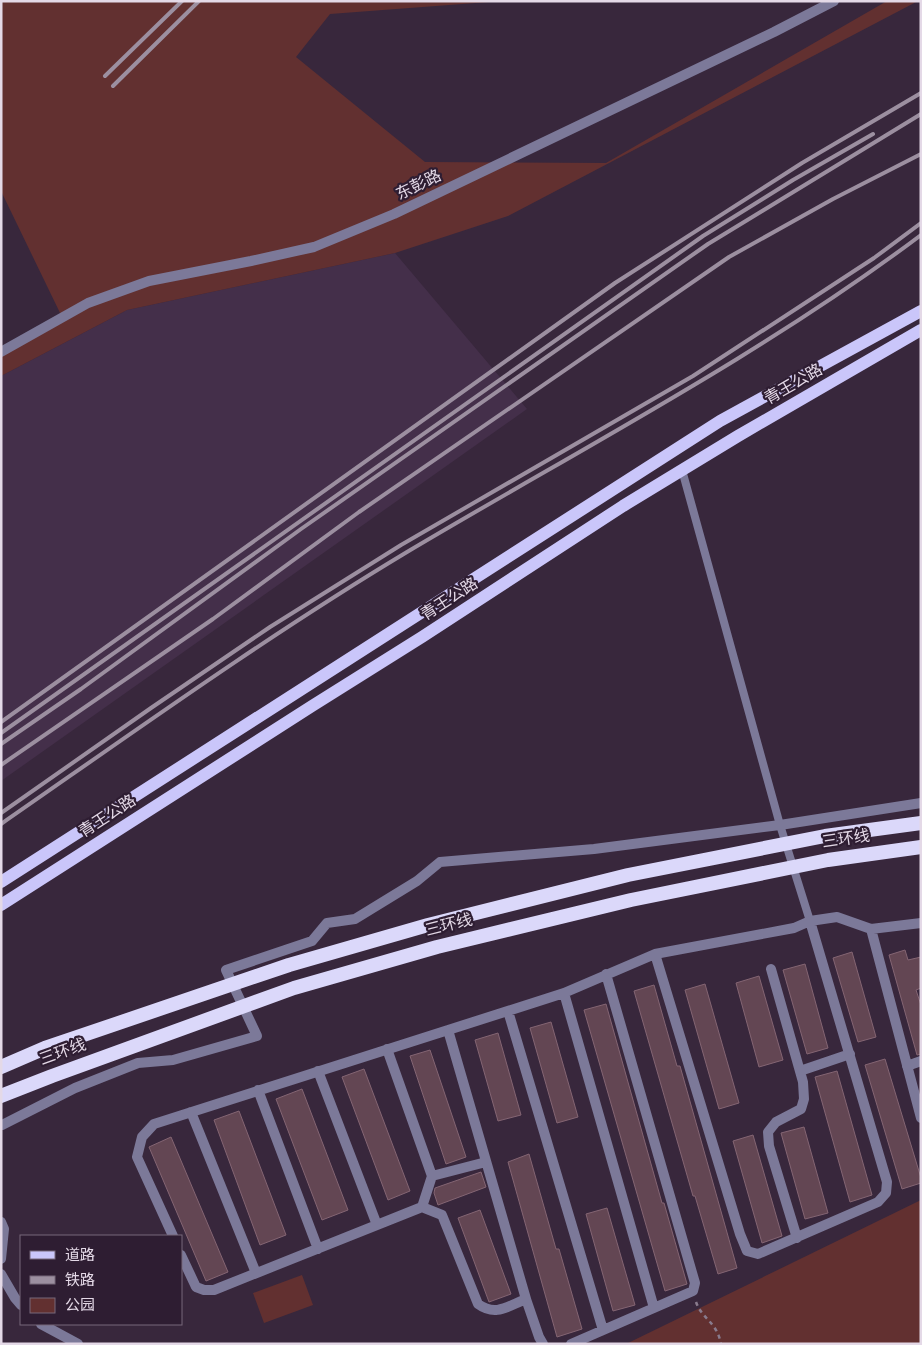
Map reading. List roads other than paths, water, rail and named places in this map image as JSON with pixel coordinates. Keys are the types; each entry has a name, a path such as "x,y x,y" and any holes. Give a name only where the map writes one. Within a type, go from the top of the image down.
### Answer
{"highway":[{"name":"三环线","path":"1,1067 45,1048 289,965 428,925 628,875 825,836 921,823"},
{"name":"三环线","path":"1,1096 294,988 437,947 650,896 828,860 921,847"}],"main road":[{"name":"青王公路","path":"1,882 720,421 921,311"},
{"name":"青王公路","path":"1,905 682,470 921,330"}],"street":[{"name":"东彭路","path":"1,352 88,303 149,281 314,247 394,214 765,37 834,1"},
{"path":"2,1127 75,1088 138,1063 172,1060 256,1036 226,970 312,941 327,923 356,919 417,881 440,862 594,850 780,825 921,803"},
{"path":"173,1235 137,1157 142,1137 154,1124 564,993 655,954 794,928 810,921 838,917 870,929 921,923"},
{"path":"655,954 740,1234 747,1250 758,1254 878,1202 886,1193 887,1182 810,921"},
{"path":"870,929 921,1118"},
{"path":"771,969 800,1070 804,1099 801,1109 776,1122 768,1132 769,1146 797,1238"},
{"path":"571,1344 693,1291 695,1283 606,974"},
{"path":"564,993 654,1308"},
{"path":"508,1011 602,1330"},
{"path":"448,1030 526,1299 538,1337 543,1344"},
{"path":"387,1049 432,1176 422,1207"},
{"path":"800,1070 850,1054"},
{"path":"907,1066 921,1061"},
{"path":"318,1071 377,1225"},
{"path":"258,1090 318,1248"},
{"path":"191,1112 256,1274"},
{"path":"432,1176 486,1162"},
{"path":"182,1257 196,1287 204,1290 214,1290 422,1207 442,1215 478,1304 486,1310 497,1311 526,1299"},
{"path":"1,1222 4,1229 1,1259"},
{"path":"1,1274 20,1304"},
{"path":"43,1325 78,1344"}],"lane":[{"path":"682,470 780,825 810,921"}],"railway":[{"path":"105,76 182,1"},
{"path":"113,86 199,1"},
{"path":"1,722 615,283 802,163 921,93"},
{"path":"1,744 81,689 301,529 708,244 921,114"},
{"path":"1,733 703,236 793,180 873,134"},
{"path":"1,765 213,619 359,512 729,257 833,199 921,154"},
{"path":"1,813 270,627 401,545 693,376 874,258 921,223"},
{"path":"1,824 303,617 407,552 733,361 860,279 921,235"}]}
